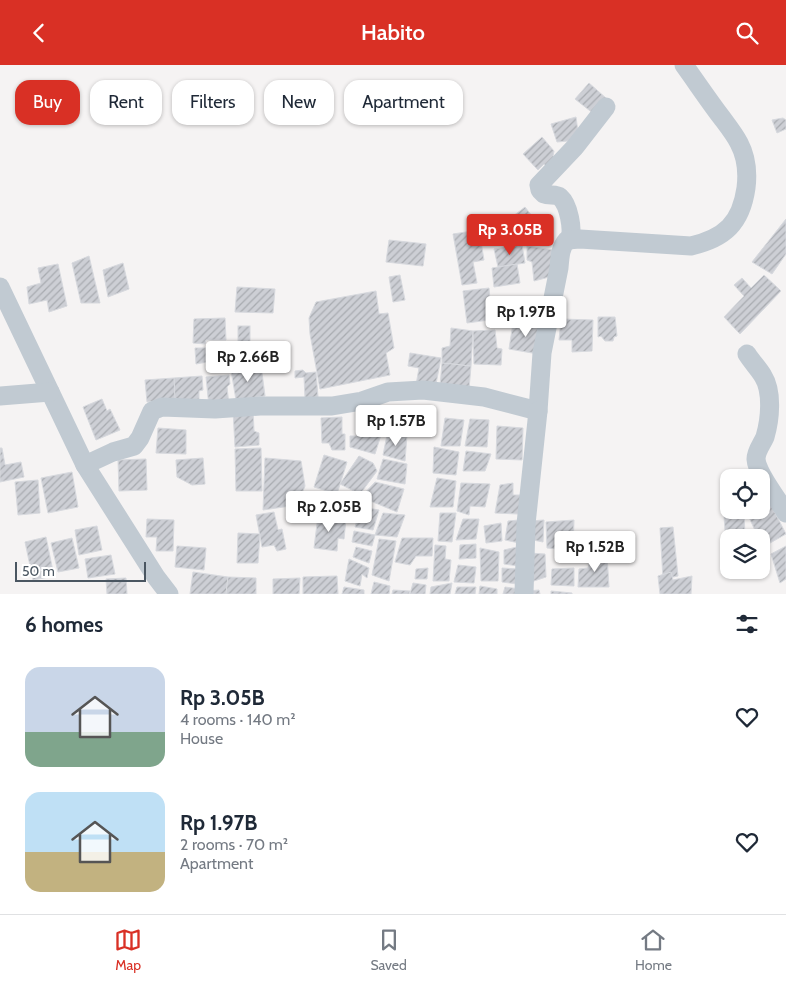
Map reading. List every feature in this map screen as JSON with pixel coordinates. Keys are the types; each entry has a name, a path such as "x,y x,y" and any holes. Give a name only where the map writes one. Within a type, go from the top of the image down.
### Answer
{"street":[{"path":"524,594 526,524 542,353 563,245 567,240 580,239 691,247 721,235 735,222 744,204 748,174 746,161 739,143 684,65"},
{"path":"570,240 570,217 561,199 556,195 544,195 539,185 575,147 606,107"},
{"path":"0,287 85,465 156,577 169,594"},
{"path":"747,354 764,377 769,394 768,423 756,459 761,473 786,513"},
{"path":"85,465 113,452 134,446 152,411 162,407 215,409 260,405 332,406 362,401 388,392 422,391 484,397 538,411"},
{"path":"0,396 50,392"}],"building":[{"path":"589,83 607,99 594,114 575,99"},
{"path":"576,117 579,140 557,142 551,124"},
{"path":"783,118 786,120 786,129 777,133 772,120"},
{"path":"542,137 554,151 553,156 556,159 547,167 544,164 538,170 523,154"},
{"path":"525,207 542,229 522,245 504,223"},
{"path":"786,219 786,254 772,274 752,262"},
{"path":"479,230 484,260 473,262 477,283 462,285 453,234"},
{"path":"389,240 426,244 423,266 386,262"},
{"path":"522,245 525,263 498,267 494,249"},
{"path":"527,246 553,250 553,276 534,281 532,262 527,260"},
{"path":"89,256 100,303 81,303 72,263"},
{"path":"123,263 129,289 108,297 103,270"},
{"path":"58,264 67,306 49,312 47,300 29,304 27,287 41,283 38,268"},
{"path":"517,264 520,283 494,287 492,268"},
{"path":"400,275 405,300 393,302 389,277"},
{"path":"764,275 781,291 740,334 724,317 744,296 734,285 742,278 751,288"},
{"path":"237,287 275,289 273,313 235,312"},
{"path":"489,288 490,299 486,300 489,320 467,323 463,291"},
{"path":"376,291 379,314 388,313 394,348 386,353 390,375 320,389 309,318 316,302"},
{"path":"598,317 615,317 617,336 614,337 613,341 605,341 601,336 598,337"},
{"path":"225,318 226,340 206,340 205,344 193,343 194,319"},
{"path":"561,319 593,320 592,351 572,352 572,340 559,340"},
{"path":"513,323 543,326 538,354 509,349"},
{"path":"238,326 250,326 250,346 238,346"},
{"path":"451,328 473,331 471,366 442,363 442,348 450,346"},
{"path":"495,330 497,348 502,349 501,365 474,364 473,331"},
{"path":"195,348 207,348 207,362 196,364"},
{"path":"410,353 441,358 435,389 416,385 419,368 408,366"},
{"path":"442,363 471,366 469,389 440,386"},
{"path":"261,365 265,396 236,400 231,370"},
{"path":"303,370 306,373 316,372 318,397 305,398 304,377 295,378 295,371"},
{"path":"229,375 230,384 227,387 229,405 209,407 206,377"},
{"path":"202,376 203,390 199,391 199,404 175,406 174,378"},
{"path":"174,378 175,399 147,402 145,380"},
{"path":"102,399 107,411 110,409 120,430 96,440 83,407"},
{"path":"253,409 254,431 259,433 259,445 235,447 233,410"},
{"path":"364,416 385,422 375,454 350,447 350,436 358,436"},
{"path":"342,417 342,434 345,434 345,450 332,450 329,443 322,443 321,418"},
{"path":"445,418 464,420 460,446 441,446"},
{"path":"470,419 489,420 487,447 465,446"},
{"path":"497,426 523,428 522,460 496,459"},
{"path":"158,428 186,430 186,454 156,453"},
{"path":"387,435 407,435 405,461 383,455"},
{"path":"434,447 459,452 456,475 433,473"},
{"path":"0,448 2,448 5,465 21,462 24,477 0,482"},
{"path":"261,448 262,491 236,491 235,449"},
{"path":"466,451 491,454 485,471 463,471"},
{"path":"324,455 347,462 337,494 314,487"},
{"path":"359,456 373,463 377,471 360,494 340,484"},
{"path":"203,458 205,484 192,485 177,477 176,460"},
{"path":"265,458 301,461 305,486 297,505 263,510"},
{"path":"146,459 147,490 119,491 118,460"},
{"path":"383,459 407,464 405,484 377,479"},
{"path":"72,472 78,507 48,513 41,478"},
{"path":"437,478 456,481 453,507 430,507"},
{"path":"38,480 40,513 18,515 15,482"},
{"path":"375,482 404,489 397,512 361,497"},
{"path":"461,483 490,484 485,507 470,506 469,515 457,511"},
{"path":"513,483 513,495 522,495 518,514 495,513 500,485"},
{"path":"770,503 786,534 770,543 770,529 754,529 750,519 770,519"},
{"path":"361,507 379,510 373,530 355,527"},
{"path":"274,512 278,530 282,529 286,549 277,551 274,545 262,547 256,515"},
{"path":"383,513 405,515 397,537 375,535"},
{"path":"440,513 456,513 452,542 438,541"},
{"path":"318,516 346,519 344,539 338,538 337,551 314,548"},
{"path":"147,519 174,520 173,551 156,551 157,537 146,537"},
{"path":"463,519 479,519 476,539 456,540"},
{"path":"724,519 744,519 745,529 725,529"},
{"path":"519,520 519,543 505,540 508,521"},
{"path":"544,520 543,542 528,539 530,521"},
{"path":"574,520 573,550 547,548 546,522"},
{"path":"501,523 502,541 486,543 484,526"},
{"path":"97,526 102,550 79,555 75,530"},
{"path":"673,527 678,576 663,579 660,528"},
{"path":"354,531 375,535 372,546 352,542"},
{"path":"238,533 260,534 258,563 237,563"},
{"path":"46,537 54,576 33,580 25,542"},
{"path":"72,538 79,568 58,572 51,543"},
{"path":"402,538 433,538 432,556 416,556 410,565 395,562"},
{"path":"379,539 396,541 389,581 372,575"},
{"path":"476,544 476,558 459,559 460,545"},
{"path":"435,545 446,546 445,559 451,560 449,581 433,581"},
{"path":"177,546 206,548 204,570 175,567"},
{"path":"786,546 786,579 780,583 771,554"},
{"path":"356,547 372,551 369,563 353,557"},
{"path":"517,547 518,566 504,564 504,550"},
{"path":"480,548 499,552 498,581 481,581"},
{"path":"528,553 545,554 546,577 528,583"},
{"path":"111,555 115,574 88,578 85,559"},
{"path":"607,555 609,587 578,587 579,569 588,568 591,557"},
{"path":"349,559 369,568 367,578 362,574 360,586 345,581"},
{"path":"458,565 476,567 474,583 454,582"},
{"path":"428,568 427,579 415,579 416,569"},
{"path":"502,568 518,569 517,584 502,582"},
{"path":"574,568 574,586 551,585 552,569"},
{"path":"193,572 228,577 226,594 190,594"},
{"path":"671,572 673,580 692,576 691,594 660,594 658,576"},
{"path":"337,576 338,594 303,594 303,577"},
{"path":"228,577 256,578 256,594 226,594"},
{"path":"126,578 127,594 107,594 106,579"},
{"path":"300,578 299,594 273,594 273,579"},
{"path":"374,582 390,586 389,594 371,594"},
{"path":"413,583 426,585 425,594 410,594"},
{"path":"452,583 450,594 430,594 431,587"},
{"path":"480,586 497,589 497,594 479,594"},
{"path":"344,587 364,590 364,594 342,594"},
{"path":"457,587 476,587 475,594 455,594"},
{"path":"505,587 520,589 519,594 503,594"},
{"path":"393,590 410,591 409,594 392,594"},
{"path":"539,590 540,594 526,594 527,591"},
{"path":"551,591 572,593 572,594 551,594"}]}
